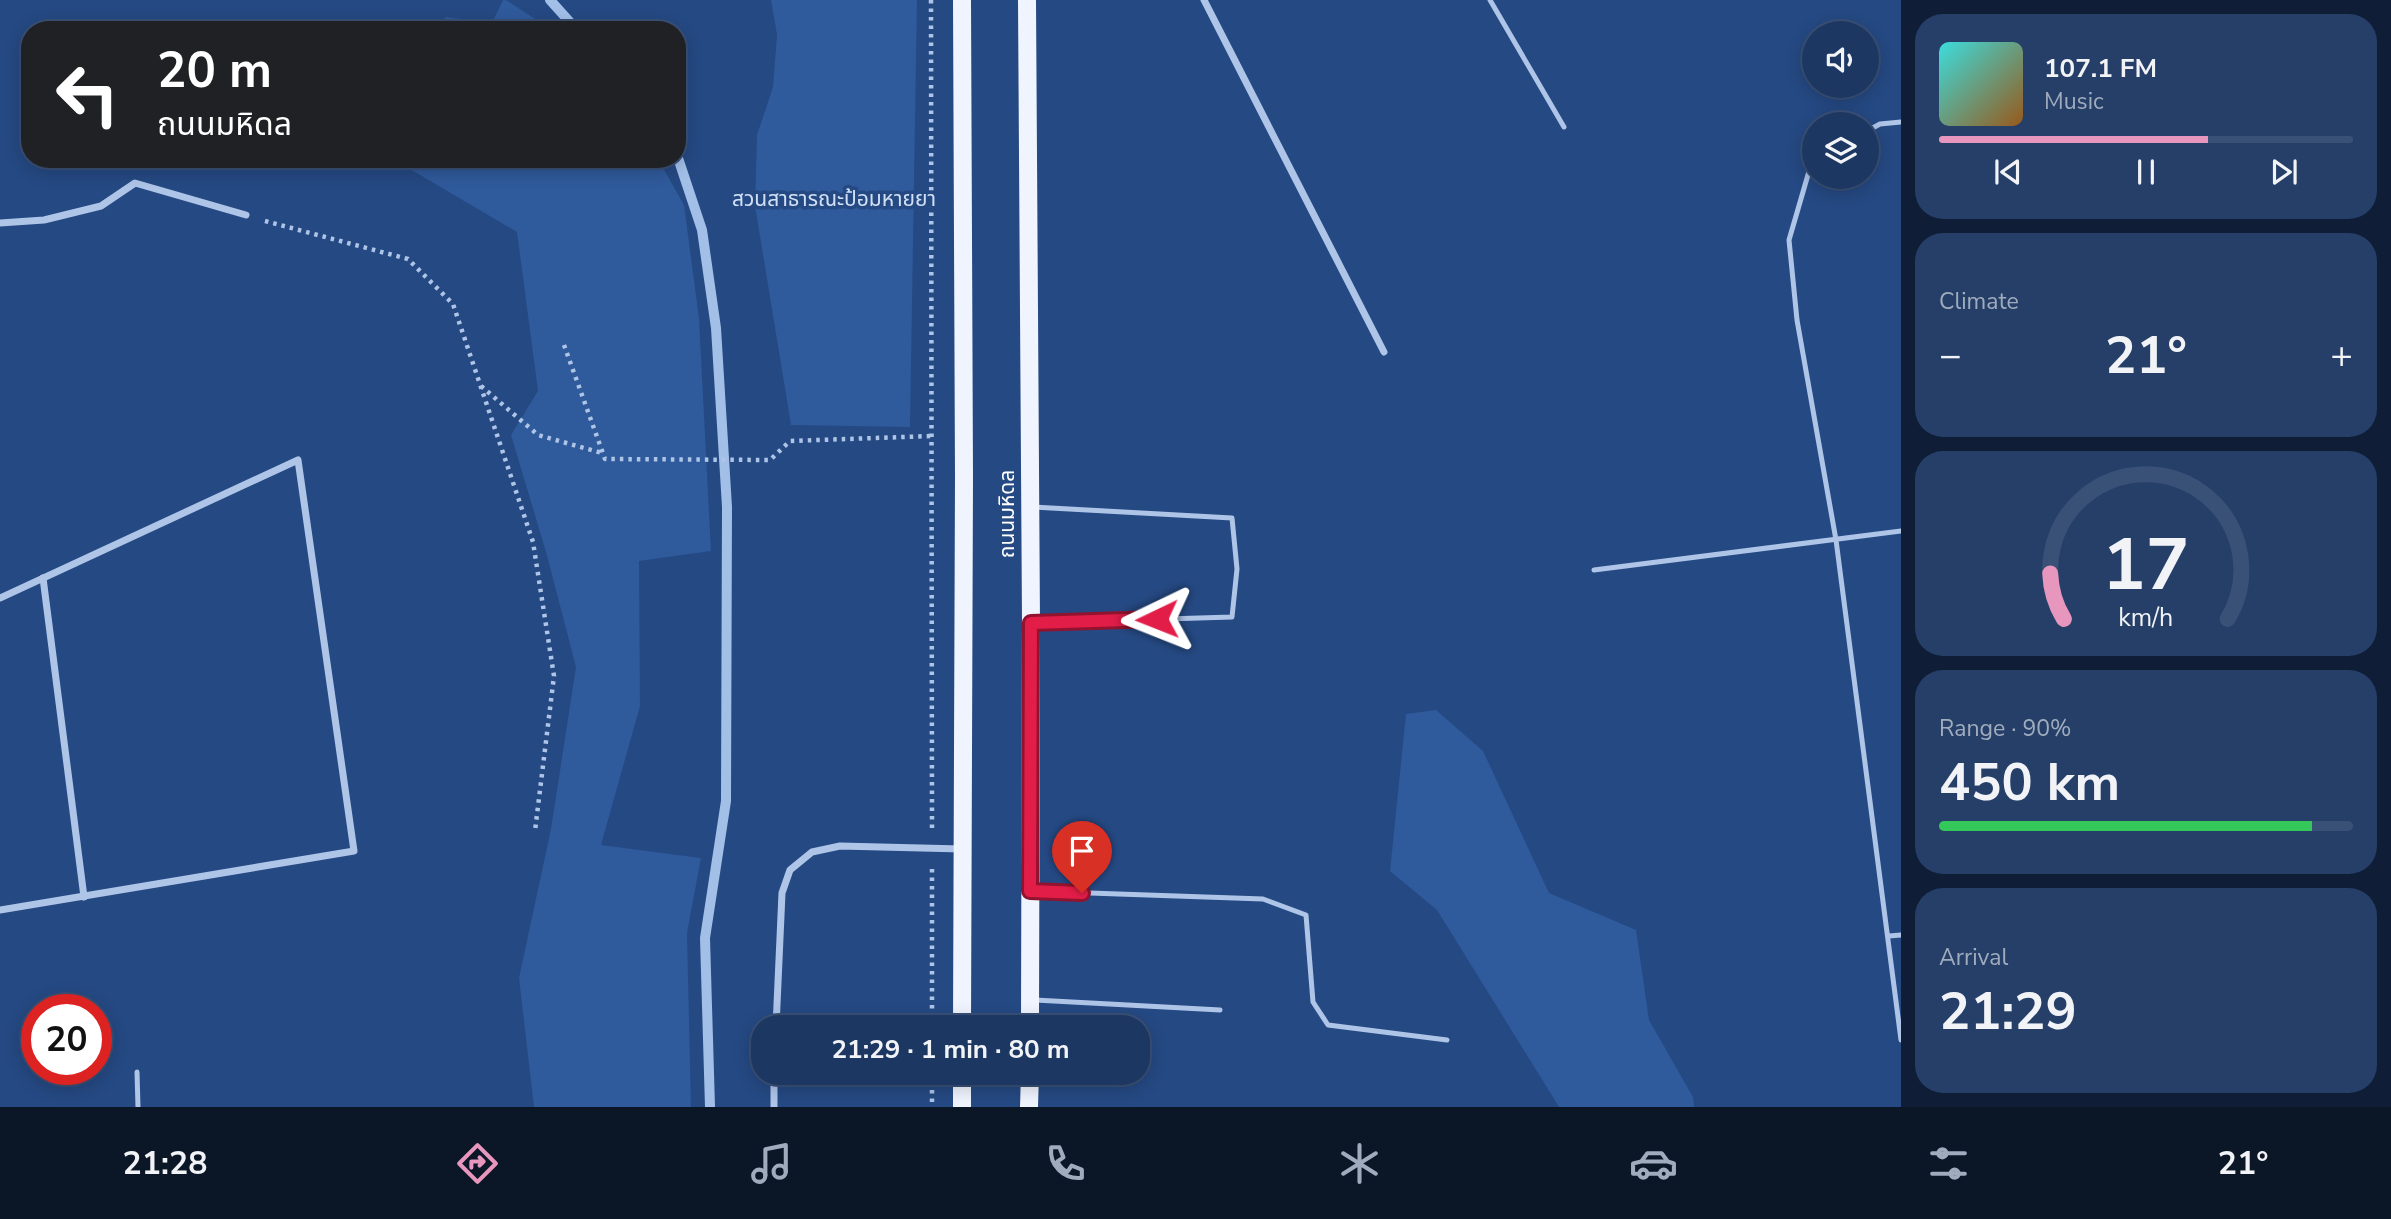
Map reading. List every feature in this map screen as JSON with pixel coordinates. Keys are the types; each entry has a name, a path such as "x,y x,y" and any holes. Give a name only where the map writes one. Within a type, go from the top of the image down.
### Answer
{"main road":[{"name":"ถนนมหิดล","path":"962,0 962,1015"},
{"name":"ถนนมหิดล","path":"1027,0 1031,623 1030,1015"},
{"path":"962,1085 962,1107"},
{"path":"1030,1085 1030,1107"}],"street":[{"path":"1204,0 1384,352"},
{"path":"0,223 44,220 101,206 135,183 246,215"},
{"path":"0,598 298,460 354,851 0,911"},
{"path":"43,578 84,897"},
{"path":"777,1015 782,893 790,870 812,852 840,846 962,849"},
{"path":"774,1107 775,1085"}],"lane":[{"path":"1490,0 1564,127"},
{"path":"1879,125 1901,122"},
{"path":"1804,189 1789,240 1797,320 1836,540 1901,1040"},
{"path":"1030,507 1232,518 1237,569 1232,617 1031,623"},
{"path":"1594,570 1901,531"},
{"path":"1030,891 1263,899 1306,915 1313,1002 1328,1025 1447,1040"},
{"path":"1889,936 1901,934"},
{"path":"1030,1000 1220,1010"},
{"path":"137,1072 138,1107"}],"path":[{"path":"930,0 932,1015"},
{"path":"246,215 408,259 453,304 533,542 554,676 535,831"},
{"path":"564,345 605,459 770,460 790,441 964,436"},
{"path":"480,384 538,435 603,453"},
{"path":"932,1085 932,1107"}],"green space":[{"path":"503,0 506,0 538,21 493,21"},
{"name":"สวนสาธารณะป้อมหายยา","path":"771,0 917,0 910,427 791,425 755,206 757,135 773,87 777,35"},
{"path":"445,17 476,21 444,21"},
{"path":"408,168 663,168 684,205 699,318 711,551 639,561 640,706 601,845 701,858 687,933 691,1107 534,1107 519,978 551,829 576,667 546,552 511,435 538,391 517,232"},
{"path":"1436,710 1483,751 1549,893 1636,930 1649,1020 1693,1097 1694,1107 1559,1107 1437,910 1390,871 1406,714"}],"waterway":[{"path":"550,0 569,21"},
{"path":"681,168 702,230 716,328 727,507 726,801 705,938 710,1107"}],"route":[{"path":"1082,893 1030,891 1031,623 1157,619"}]}
